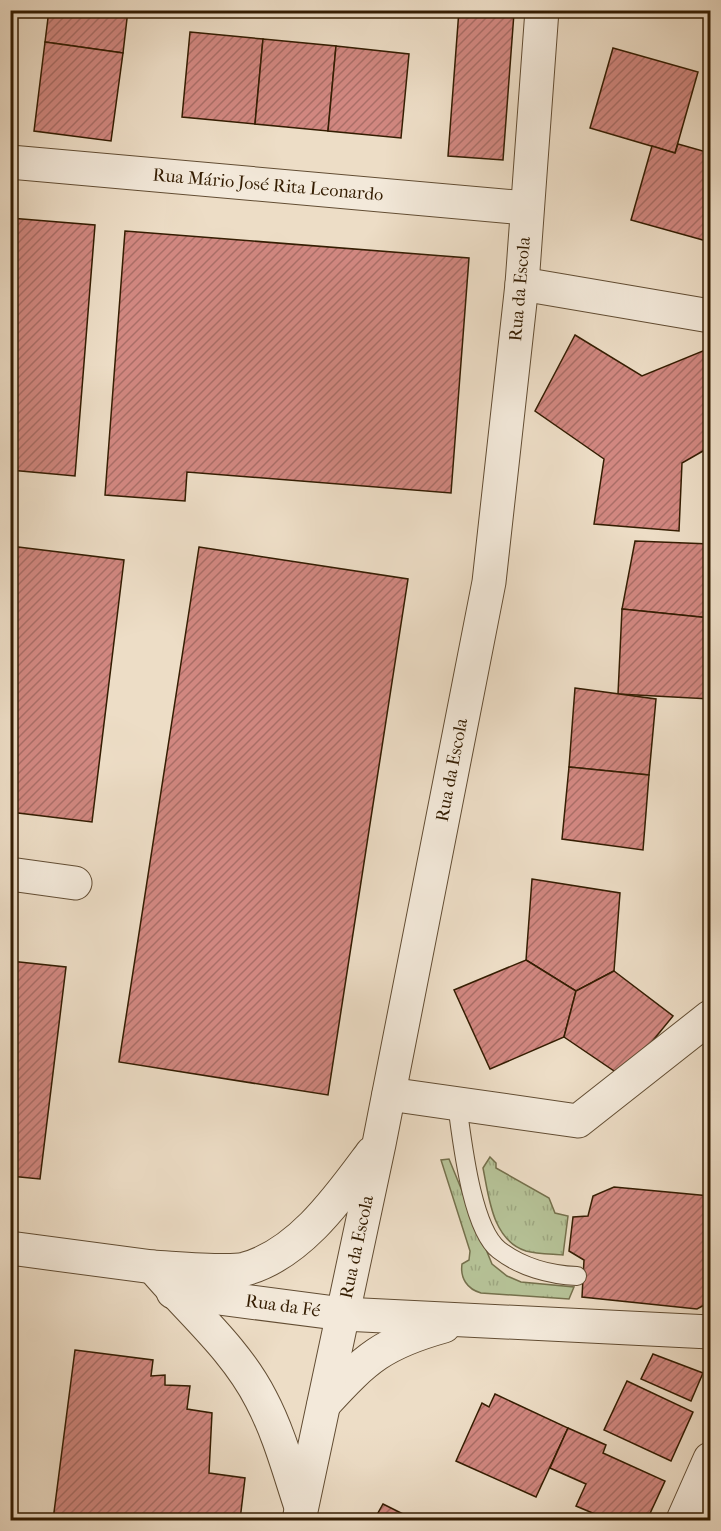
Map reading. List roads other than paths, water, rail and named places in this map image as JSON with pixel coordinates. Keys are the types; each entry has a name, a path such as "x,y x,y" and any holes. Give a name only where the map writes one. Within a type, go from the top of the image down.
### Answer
{"street":[{"name":"Rua da Escola","path":"300,1515 379,1144 489,582 522,284 542,10"},
{"name":"Rua Mário José Rita Leonardo","path":"10,162 526,208"},
{"path":"522,284 711,316"},
{"path":"10,874 75,883"},
{"path":"389,1094 578,1121 711,1017"},
{"name":"Rua da Fé","path":"163,1279 244,1269 288,1248 333,1206 379,1144"},
{"name":"Rua da Fé","path":"10,1248 343,1314 711,1332"},
{"path":"163,1279 229,1350 261,1398 281,1445 300,1515"},
{"name":"Rua da Fé","path":"322,1405 361,1363 393,1342 464,1320"},
{"path":"683,1521 711,1459"}],"lane":[{"path":"457,1104 467,1177 480,1219 497,1249 528,1266 555,1275 577,1276"}]}
